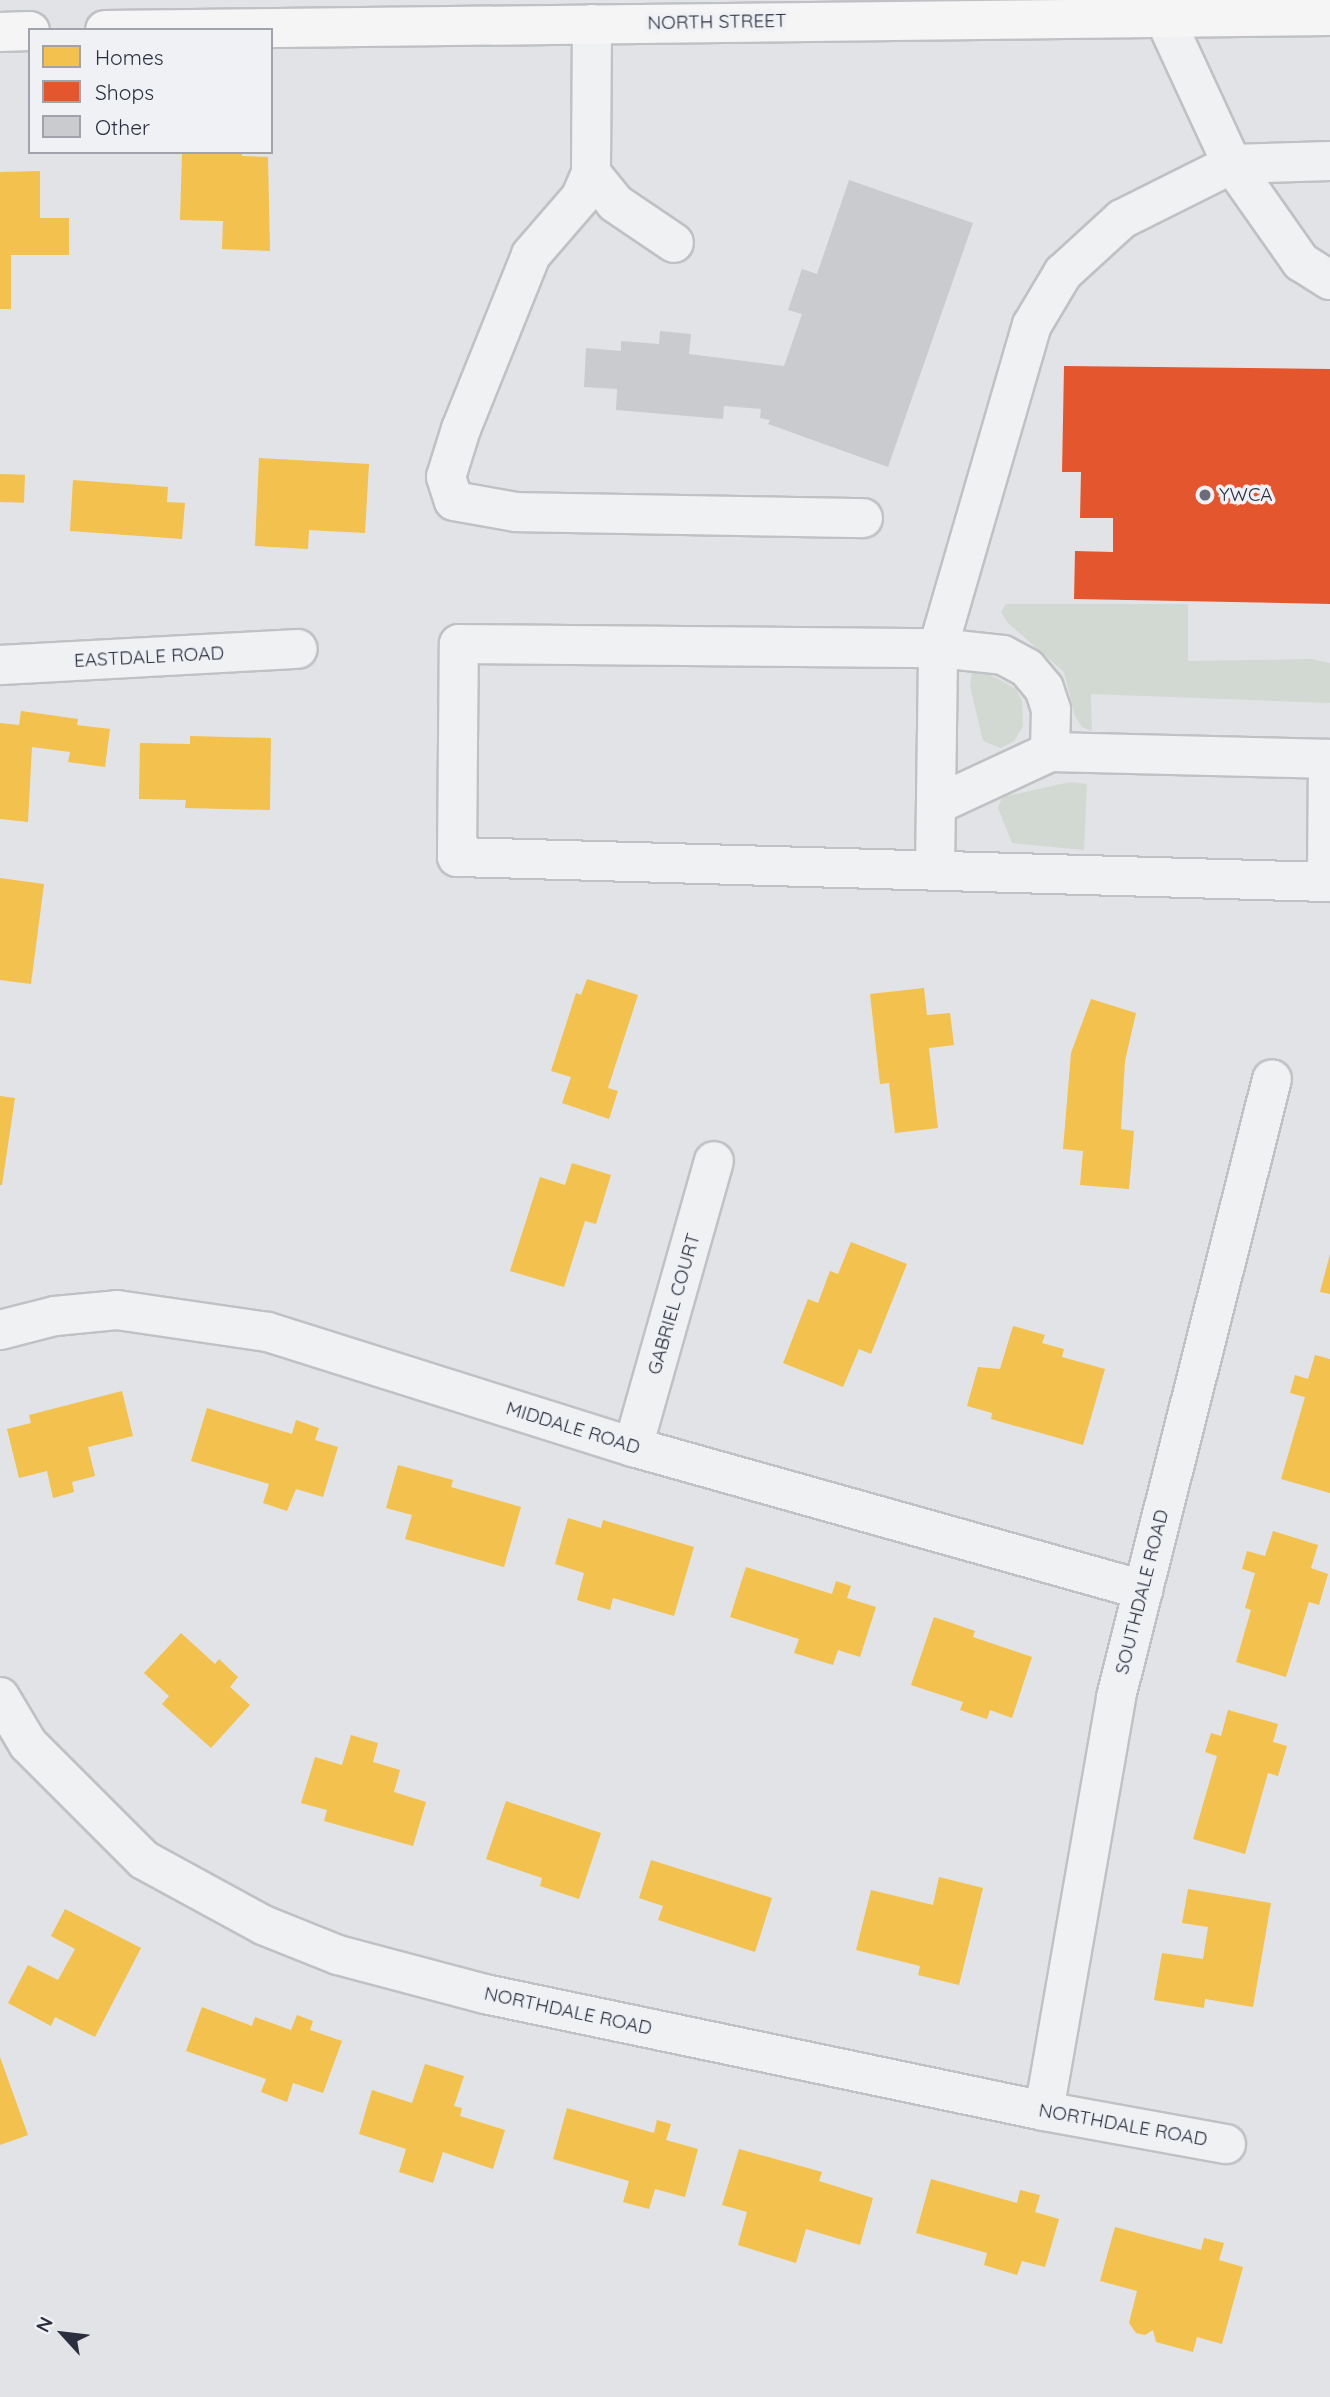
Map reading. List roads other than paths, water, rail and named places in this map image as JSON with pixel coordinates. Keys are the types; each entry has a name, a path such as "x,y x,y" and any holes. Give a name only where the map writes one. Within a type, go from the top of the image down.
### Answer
{"main road":[{"name":"NORTH STREET","path":"267,28 592,24 1166,8 1330,16"},
{"path":"0,32 28,31"}],"street":[{"path":"1166,8 1233,163 1301,262 1330,280"},
{"path":"592,24 592,173 581,197 531,255 461,429 446,477 454,501 516,512 863,518"},
{"path":"935,871 938,648 1019,360 1058,282 1088,245 1122,219 1233,163 1330,161"},
{"path":"592,173 615,203 674,243"},
{"path":"938,804 1050,752 1328,759 1327,882 457,857 459,644 938,648 1003,655 1027,668 1044,688 1051,710 1050,752"},
{"name":"EASTDALE ROAD","path":"0,664 298,649"},
{"name":"SOUTHDALE ROAD","path":"1044,2111 1116,1697 1272,1079"},
{"name":"GABRIEL COURT","path":"633,1447 715,1161"},
{"name":"MIDDALE ROAD","path":"0,1330 55,1316 117,1310 202,1319 268,1332 633,1447 1143,1590"},
{"name":"NORTHDALE ROAD","path":"0,1699 28,1744 144,1860 263,1925 338,1955 485,1994 1044,2111 1226,2144"}],"place":[{"name":"YWCA","path":"1205,495"}]}
